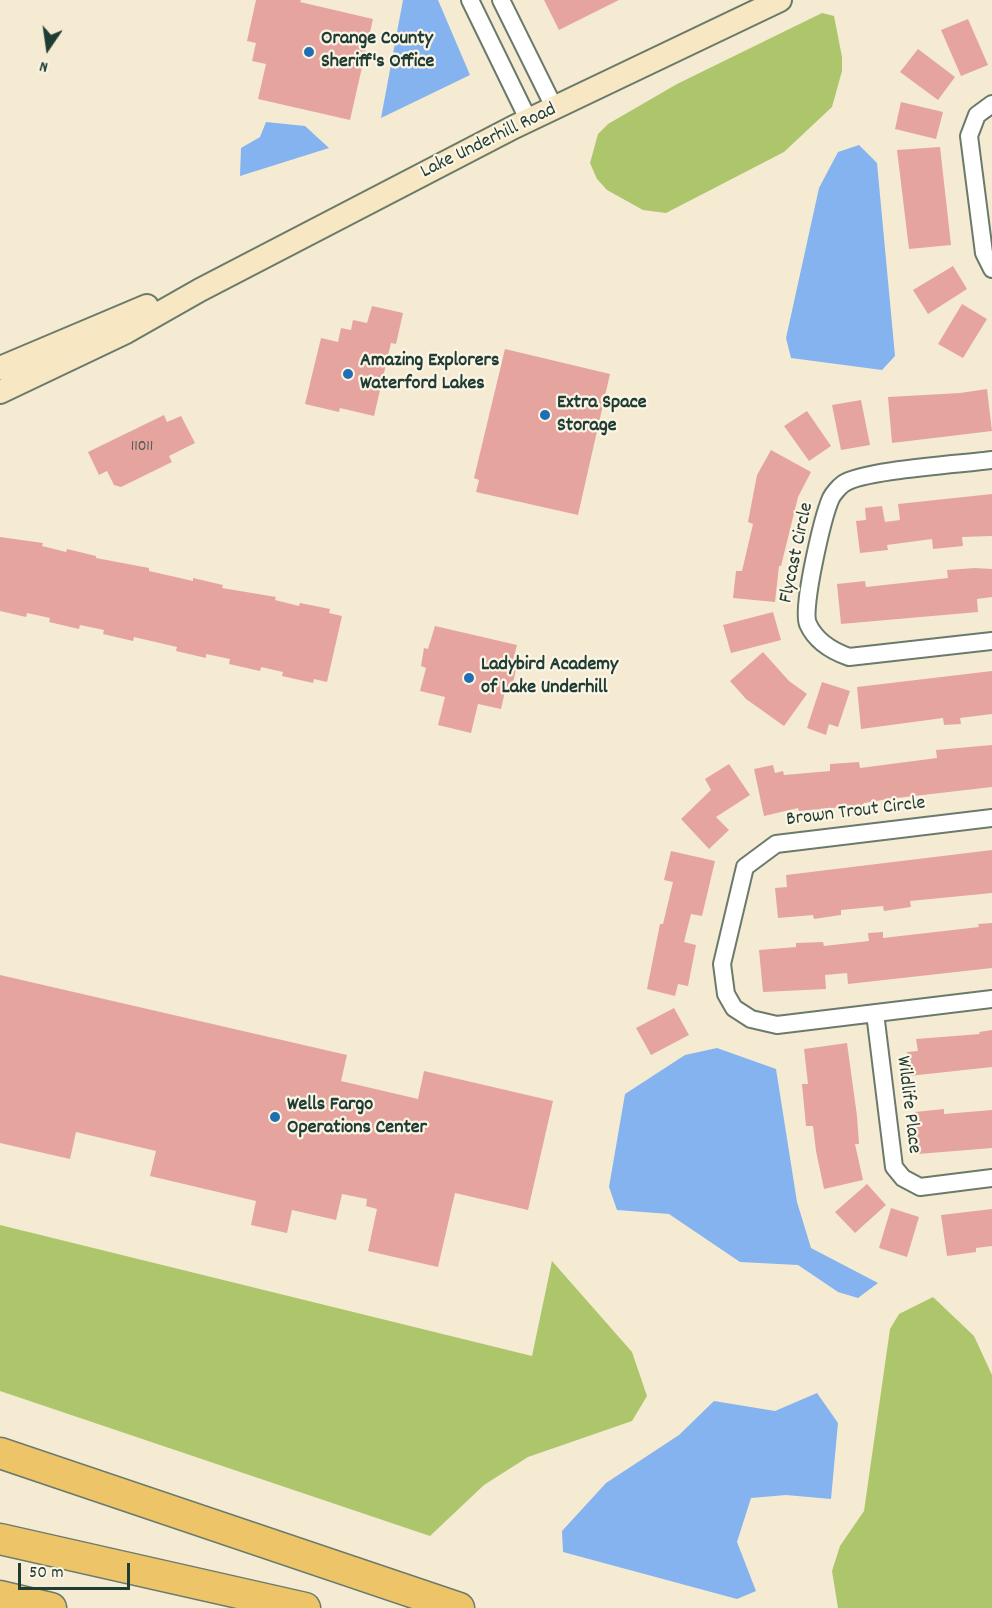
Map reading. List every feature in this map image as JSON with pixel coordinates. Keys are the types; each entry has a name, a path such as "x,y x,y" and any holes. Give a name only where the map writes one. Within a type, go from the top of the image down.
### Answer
{"highway":[{"path":"0,1453 459,1608"},
{"path":"0,1539 305,1608"},
{"path":"0,1596 51,1608"}],"street":[{"path":"470,0 529,121"},
{"path":"501,0 555,109"},
{"name":"Lake Underhill Road","path":"0,392 126,332 200,290 529,121 780,0"},
{"path":"992,104 977,116 969,136 984,253 992,269"},
{"name":"Lake Underhill Road","path":"0,368 144,307 200,290"},
{"name":"Flycast Circle","path":"992,460 874,474 843,483 831,497 808,591 805,613 807,623 816,637 832,651 849,657 992,641"},
{"name":"Brown Trout Circle","path":"992,818 776,844 745,867 722,964 726,994 734,1008 751,1019 777,1025 992,999"},
{"name":"Wildlife Place","path":"875,1013 894,1167 903,1178 920,1187 992,1178"}],"green space":[{"path":"822,13 834,16 842,57 842,71 832,107 784,152 666,213 643,210 607,190 597,179 590,163 598,134 608,124 677,84"},
{"path":"0,1225 532,1356 552,1261 632,1352 647,1396 632,1421 528,1457 484,1485 430,1536 0,1391"},
{"path":"933,1297 974,1336 992,1375 992,1608 838,1608 832,1571 840,1546 864,1511 890,1329 899,1314"}],"water":[{"path":"403,0 438,0 470,75 381,118"},
{"path":"266,122 305,126 329,148 240,176 241,148 260,137"},
{"path":"859,145 877,163 895,356 882,370 791,358 786,338 819,188 838,152"},
{"path":"717,1048 776,1069 797,1202 811,1248 878,1283 858,1298 838,1292 798,1265 740,1262 669,1214 617,1210 609,1187 625,1094 685,1055"},
{"path":"817,1393 838,1423 831,1499 786,1495 751,1498 737,1542 756,1591 737,1599 563,1552 562,1531 606,1483 679,1435 714,1401 775,1411"}],"building":[{"name":"Orange County Sheriff's Office","path":"256,0 301,0 300,2 373,19 350,120 258,99 266,64 252,61 256,43 247,41"},
{"path":"544,0 619,0 559,30"},
{"path":"968,19 988,65 961,76 941,30"},
{"path":"918,49 955,77 938,100 900,72"},
{"path":"901,102 943,112 936,139 895,129"},
{"path":"940,147 951,245 909,249 897,150"},
{"path":"953,266 967,289 928,314 913,290"},
{"path":"962,304 987,319 963,358 938,344"},
{"name":"Amazing Explorers Waterford Lakes","path":"372,306 403,313 396,344 391,343 374,416 340,408 339,412 305,404 321,338 338,342 341,328 351,330 353,320 367,323"},
{"name":"Extra Space Storage","path":"505,349 610,374 578,515 476,492 479,480 474,478"},
{"path":"987,389 992,431 892,443 888,397 960,393"},
{"path":"861,400 870,445 841,450 832,405"},
{"path":"807,411 831,446 809,461 784,426"},
{"path":"164,415 167,422 181,416 195,443 169,456 172,462 121,487 114,485 107,471 99,475 88,452"},
{"path":"771,450 811,472 798,497 781,566 779,566 775,602 733,598 736,571 742,571 753,524 748,522 757,475"},
{"path":"992,494 992,536 962,537 963,546 933,549 932,539 887,545 888,550 860,553 856,521 866,520 865,508 882,506 885,522 900,520 898,504"},
{"path":"0,537 43,543 42,546 66,552 67,549 96,556 96,558 149,568 149,571 223,585 222,588 276,597 275,600 299,606 300,603 330,609 329,613 342,616 327,682 314,679 313,683 282,676 283,672 261,667 260,671 229,664 230,659 206,654 206,658 176,651 177,647 134,637 133,641 103,634 104,630 80,625 79,629 49,622 50,618 27,613 26,617 0,611"},
{"path":"992,569 992,597 977,599 978,612 841,624 837,584 865,581 866,587 948,578 947,570"},
{"path":"773,612 781,640 731,653 723,625"},
{"name":"Ladybird Academy of Lake Underhill","path":"435,626 517,645 511,668 516,669 512,688 506,687 501,709 478,704 471,733 438,725 445,697 420,691 426,668 421,666 424,648 428,649"},
{"path":"763,652 789,681 807,694 784,726 746,699 730,681"},
{"path":"992,671 992,714 960,718 961,724 944,725 943,718 861,729 857,687"},
{"path":"822,682 850,691 838,727 829,724 826,735 807,728"},
{"path":"992,745 992,787 888,799 864,803 864,805 799,811 798,808 764,816 754,769 773,765 775,773 783,771 784,775 830,771 830,764 859,762 860,768 937,758 936,750"},
{"path":"729,764 750,795 716,817 729,830 709,849 681,819 711,790 705,779"},
{"path":"992,850 992,893 910,901 911,907 884,911 883,906 841,910 841,915 814,919 813,915 778,918 775,888 787,887 786,875"},
{"path":"671,851 715,861 702,916 691,914 684,942 696,945 688,986 678,984 675,996 647,989 660,924 663,924 673,882 664,880"},
{"path":"992,923 992,968 848,984 847,973 825,975 826,989 763,992 759,950 796,947 796,943 823,942 824,946 869,941 868,933 883,932 883,938 979,927 978,924"},
{"name":"Wells Fargo Operations Center","path":"0,975 347,1055 341,1081 418,1099 424,1071 553,1101 528,1210 455,1193 438,1267 368,1251 377,1209 366,1206 367,1199 342,1194 336,1220 292,1210 287,1233 251,1225 256,1201 150,1176 156,1151 76,1132 70,1159 0,1143"},
{"path":"674,1008 689,1035 651,1055 636,1028"},
{"path":"992,1030 992,1067 909,1076 907,1052 918,1051 916,1039 980,1034 979,1032"},
{"path":"847,1043 857,1116 859,1144 855,1144 863,1180 824,1189 813,1126 806,1126 802,1084 808,1084 804,1049"},
{"path":"944,1109 944,1114 992,1110 992,1148 918,1154 915,1112"},
{"path":"867,1184 886,1205 855,1233 835,1212"},
{"path":"891,1208 919,1217 907,1257 879,1248"},
{"path":"992,1209 992,1246 976,1248 976,1252 947,1256 941,1215"}],"place":[{"name":"Orange County Sheriff's Office","path":"309,52"},
{"name":"Amazing Explorers Waterford Lakes","path":"348,374"},
{"name":"Extra Space Storage","path":"545,415"},
{"name":"Ladybird Academy of Lake Underhill","path":"469,678"},
{"name":"Wells Fargo Operations Center","path":"275,1117"}]}
